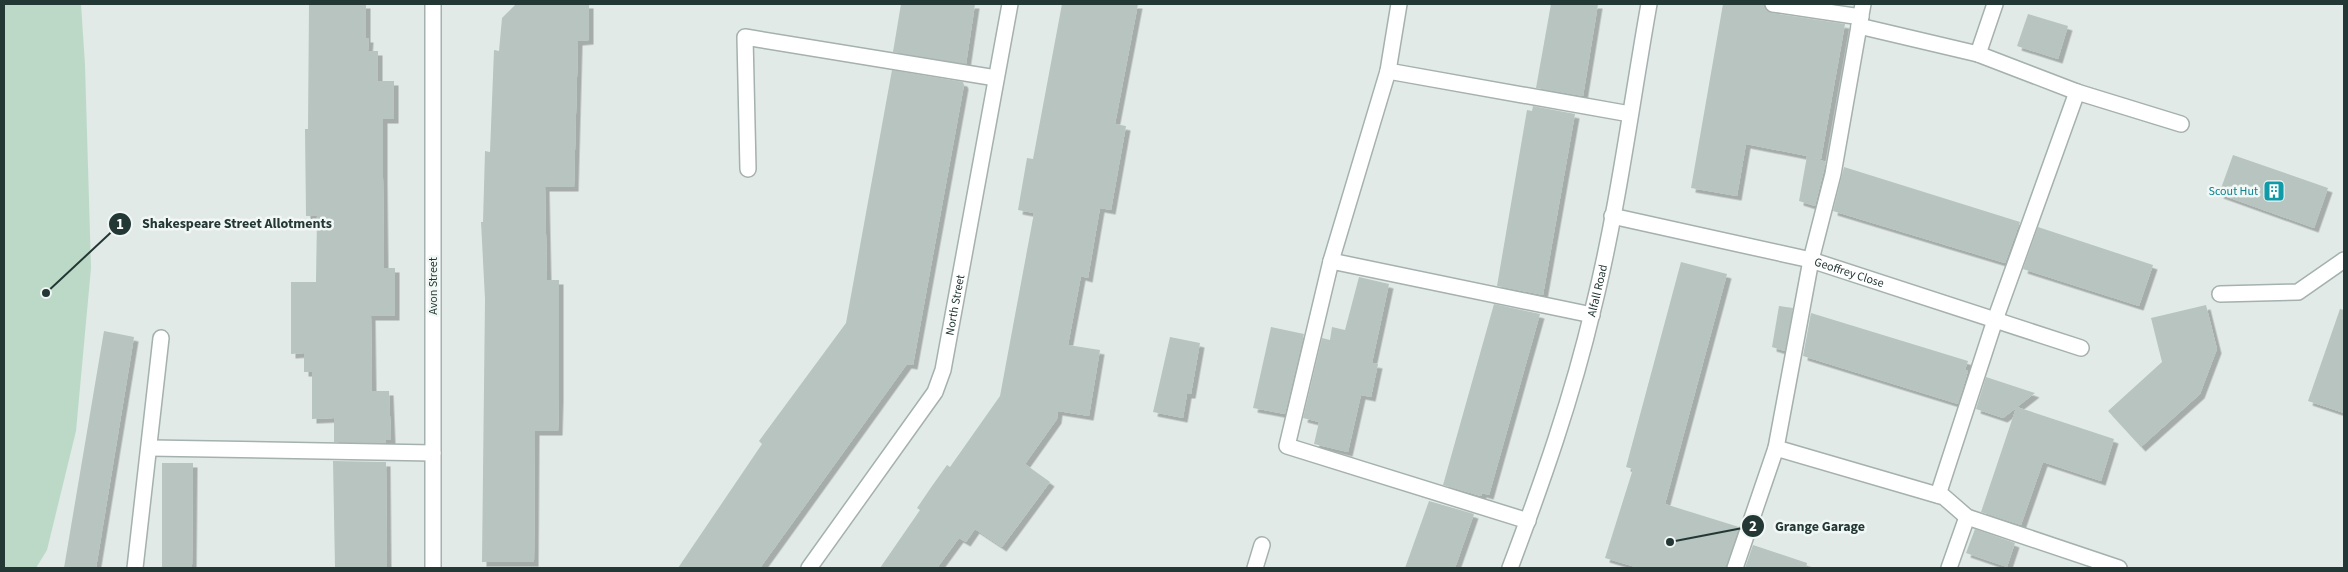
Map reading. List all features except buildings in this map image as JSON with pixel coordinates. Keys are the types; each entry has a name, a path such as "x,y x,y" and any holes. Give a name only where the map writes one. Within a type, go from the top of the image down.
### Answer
{"street":[{"name":"Avon Street","path":"433,4 433,568"},
{"name":"North Street","path":"809,568 935,392 943,370 1010,4"},
{"path":"1399,4 1388,71 1331,261 1288,446 1528,521"},
{"name":"Alfall Road","path":"1510,568 1570,398 1592,315 1612,216 1648,4"},
{"path":"1773,4 1861,16 1978,54 2076,92 2181,124"},
{"path":"1978,54 1995,4"},
{"path":"1735,568 1776,448 1811,260 1833,174 1861,16"},
{"path":"748,169 745,37 996,78"},
{"path":"1388,71 1630,114"},
{"path":"1938,496 1995,320 2076,92"},
{"name":"Geoffrey Close","path":"1612,216 1811,260 2080,348"},
{"path":"2220,294 2298,292 2344,260"},
{"path":"1331,261 1592,315"},
{"path":"135,568 161,338"},
{"path":"150,448 433,453"},
{"path":"1776,448 1944,497 1967,517 2119,568"},
{"path":"1949,568 1967,517"},
{"path":"1255,568 1262,545"}],"green space":[{"path":"4,4 81,4 85,65 91,268 76,431 47,550 36,568 4,568"}],"place":[{"name":"Scout Hut","path":"2274,191"},
{"name":"Shakespeare Street Allotments","path":"46,293"},
{"name":"Grange Garage","path":"1670,542"}]}
